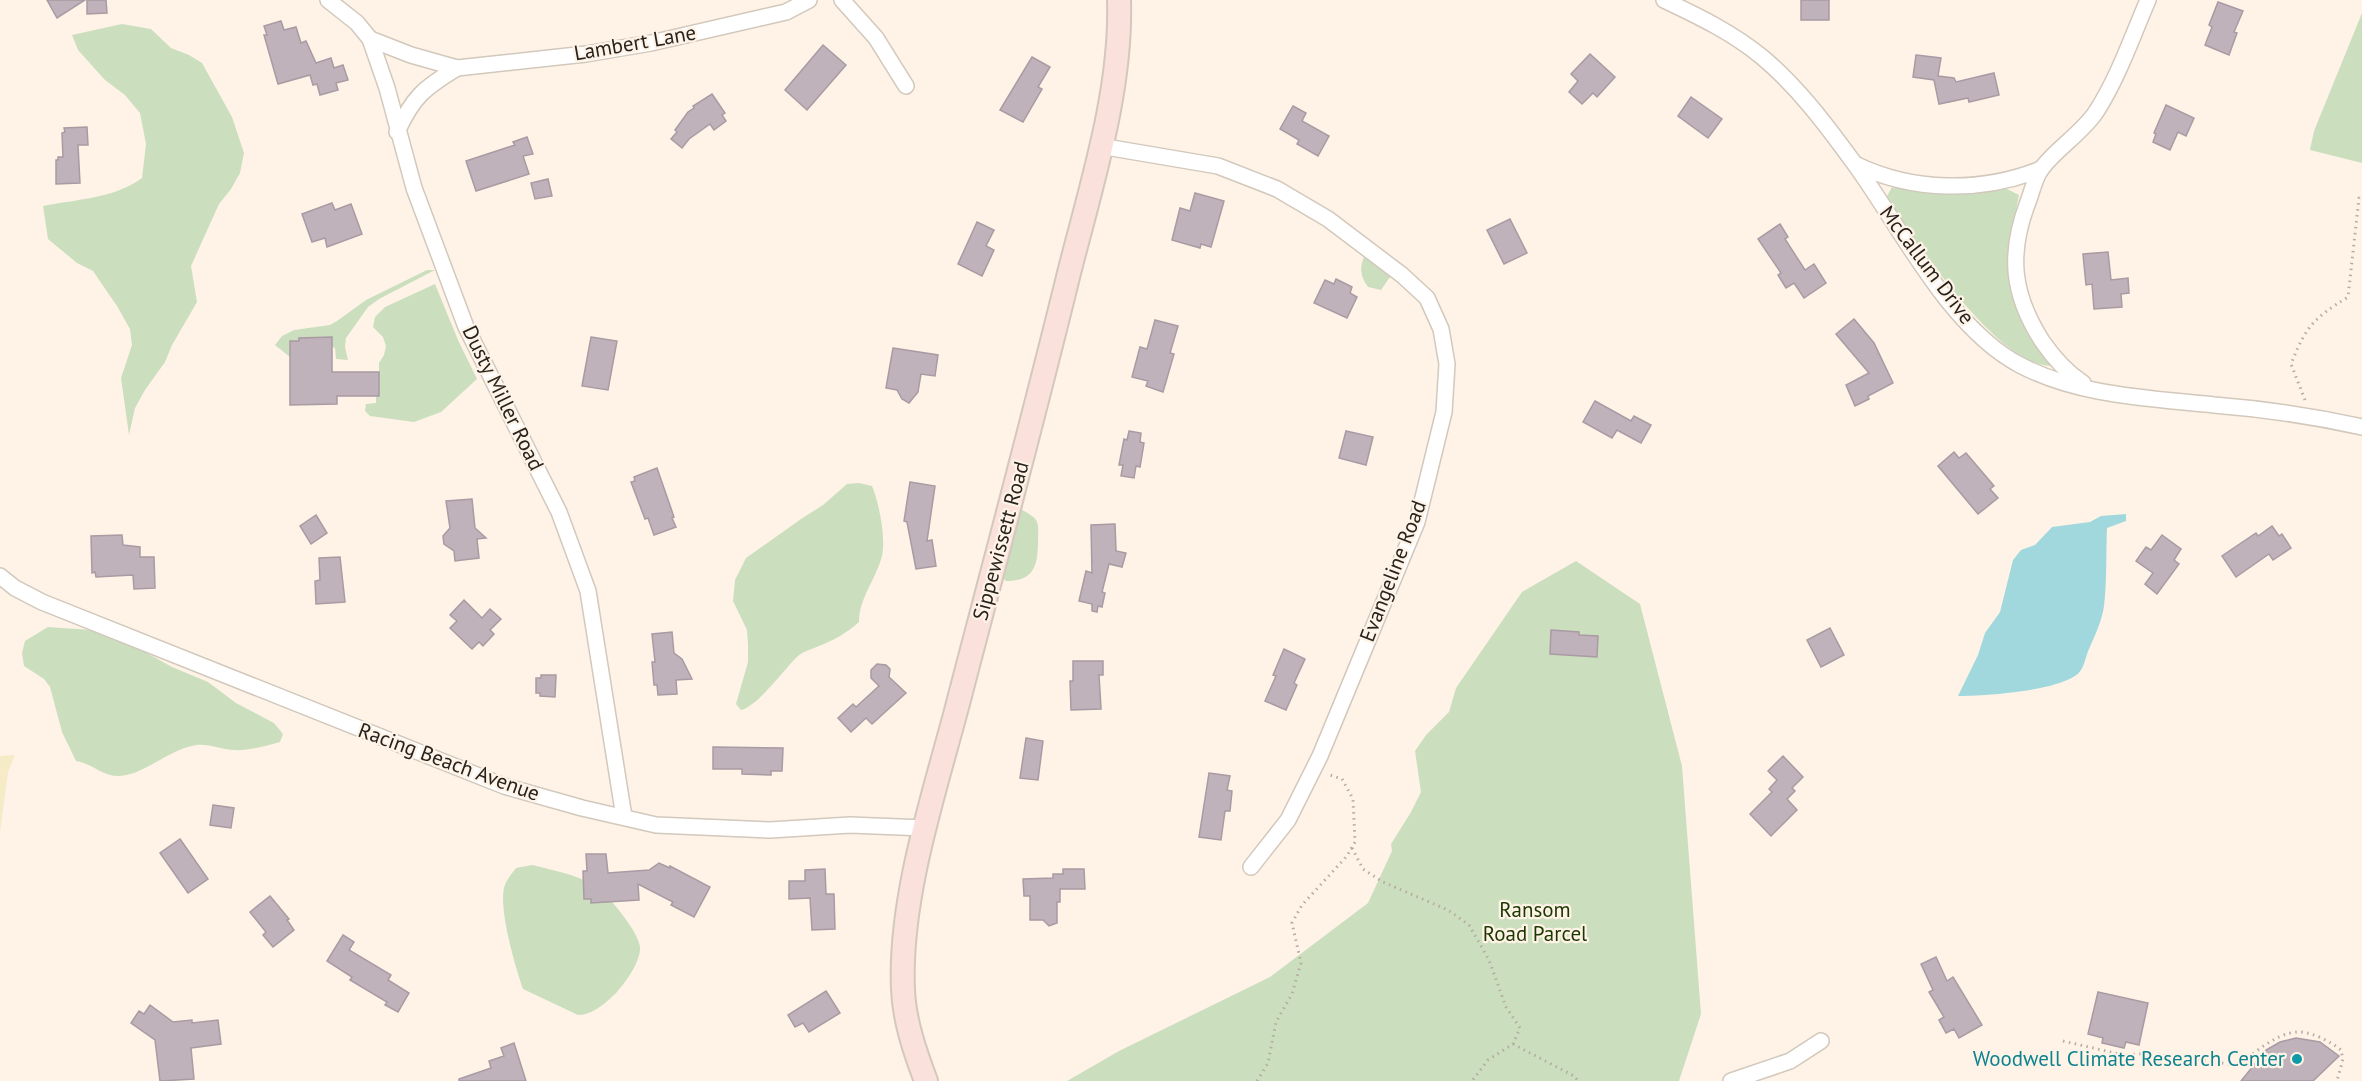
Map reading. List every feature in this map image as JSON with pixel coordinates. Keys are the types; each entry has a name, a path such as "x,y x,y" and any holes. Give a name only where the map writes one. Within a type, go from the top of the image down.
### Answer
{"main road":[{"name":"Sippewissett Road","path":"926,1081 911,1035 903,990 907,917 925,828 1029,437 1100,146 1117,67 1119,0"}],"street":[{"name":"Dusty Miller Road","path":"328,0 357,23 369,39 389,97 414,188 466,327 554,503 583,572 607,701 624,817"},
{"name":"Lambert Lane","path":"369,39 411,55 457,68 586,54 651,43 786,12 808,0"},
{"path":"842,0 876,38 906,86"},
{"name":"McCallum Drive","path":"1664,0 1700,17 1761,57 1807,102 1855,164 1943,294 1965,320 2004,356 2045,377 2124,397 2311,416 2362,427"},
{"path":"1855,164 1891,180 1944,186 1995,183 2041,169 2095,113 2113,81 2148,0"},
{"name":"Lambert Lane","path":"397,132 408,108 418,96 431,84 457,68"},
{"name":"Evangeline Road","path":"1100,146 1218,166 1277,189 1328,219 1402,275 1427,298 1437,318 1447,364 1444,412 1417,522 1314,768 1288,820 1251,867"},
{"path":"2041,169 2026,207 2018,238 2015,272 2019,293 2031,324 2045,345 2072,376 2093,390"},
{"name":"Racing Beach Avenue","path":"0,576 22,592 53,606 504,786 561,803 656,825 770,830 850,825 925,828"},
{"path":"1731,1081 1790,1061 1821,1041"}],"path":[{"path":"2311,416 2291,364 2303,334 2324,311 2348,297 2359,198 2362,196"},
{"path":"1257,1081 1268,1063 1276,1022 1292,994 1301,963 1292,923 1302,905 1347,856 1355,842 1353,799 1342,779 1314,768"},
{"path":"1352,848 1363,869 1383,882 1448,910 1469,925 1489,960 1506,1007 1520,1028 1513,1044 1488,1060 1472,1081"},
{"path":"2063,1041 2123,1055 2153,1053 2239,1066 2267,1042 2297,1032 2327,1040 2341,1050 2343,1059 2337,1081"},
{"path":"1513,1044 1574,1076 1578,1081"}],"green space":[{"path":"2362,13 2362,163 2310,150 2314,131"},
{"path":"122,24 151,29 171,48 202,63 232,117 244,153 240,173 219,204 191,266 197,302 172,345 165,362 135,408 129,435 121,378 132,345 130,329 93,271 77,263 48,239 43,206 107,194 142,178 146,144 140,113 125,95 105,80 78,50 72,35"},
{"path":"1892,187 1959,194 2005,188 2019,195 2011,240 2011,285 2022,322 2051,366 2029,360 2006,345 1982,324 1937,270 1886,198"},
{"path":"1365,255 1392,274 1381,290 1368,287 1363,279 1361,267"},
{"path":"427,270 435,270 368,307 346,338 345,347 348,360 336,359 332,337 300,338 299,341 290,341 290,357 275,345 282,336 294,330 330,325 366,300"},
{"path":"435,284 477,379 441,412 414,422 370,416 365,411 366,404 376,403 376,396 379,396 379,363 386,346 383,337 373,327 375,317 385,307"},
{"path":"859,483 872,486 879,511 883,548 882,556 862,605 859,622 840,636 798,656 763,695 741,710 736,704 748,662 747,630 733,601 735,580 746,558 823,505 847,484"},
{"path":"1019,508 1037,522 1037,558 1028,575 1006,581 1002,577"},
{"name":"Ransom Road Parcel","path":"1576,561 1640,604 1682,766 1701,1014 1679,1081 1067,1081 1119,1051 1270,977 1368,903 1392,851 1391,844 1421,792 1415,751 1426,735 1449,712 1456,688 1522,592"},
{"path":"48,627 92,630 136,647 172,667 208,682 236,703 274,723 283,734 280,742 239,750 194,745 136,772 119,776 113,776 76,761 62,732 50,687 44,679 24,666 22,653 25,641"},
{"path":"532,865 571,875 600,889 622,913 638,940 640,953 628,977 609,1000 589,1013 578,1015 523,989 509,939 503,898 506,882 516,868"},
{"path":"2157,1054 2181,1061 2180,1066 2159,1062 2144,1064 2142,1056"}],"sand":[{"path":"15,755 8,772 0,832 0,756"}],"water":[{"path":"2126,514 2126,521 2107,528 2106,587 2103,612 2081,670 2060,683 2043,687 2024,691 1958,696 1978,655 1985,633 2000,612 2013,560 2021,550 2035,545 2052,527 2090,522 2101,516"}],"building":[{"path":"47,0 85,0 57,18"},
{"path":"87,0 106,0 107,13 87,14"},
{"path":"1801,0 1829,0 1829,20 1801,20"},
{"path":"2218,2 2243,11 2234,32 2237,33 2229,55 2205,45 2212,27 2209,25"},
{"path":"281,21 284,30 296,27 301,43 306,41 316,63 331,58 334,68 343,65 348,80 336,83 338,90 320,95 317,84 313,85 310,75 278,84 264,35 267,35 264,26"},
{"path":"823,45 846,65 807,110 785,90"},
{"path":"1590,54 1615,77 1597,97 1593,93 1582,104 1569,92 1578,81 1571,74"},
{"path":"1916,55 1941,58 1938,76 1954,78 1956,82 1994,73 1999,95 1969,102 1968,98 1939,104 1934,80 1913,77"},
{"path":"1032,57 1050,67 1038,87 1042,89 1023,122 1000,110"},
{"path":"712,94 725,113 722,115 726,121 714,130 710,124 689,139 682,148 671,139 677,132 675,130 688,112 694,108 693,106"},
{"path":"1691,97 1722,119 1708,138 1678,116"},
{"path":"2166,105 2194,118 2186,136 2178,132 2170,150 2153,142 2156,134 2154,133"},
{"path":"1293,106 1306,113 1302,121 1329,136 1318,156 1297,144 1299,140 1280,129"},
{"path":"87,127 88,145 78,145 80,183 56,184 56,160 58,157 63,157 62,133 65,132 64,128"},
{"path":"527,137 533,154 523,156 529,174 476,191 466,161 515,145 513,142"},
{"path":"548,179 552,196 535,199 531,183"},
{"path":"1195,193 1224,201 1211,247 1201,244 1200,248 1172,240 1180,208 1190,211"},
{"path":"332,203 335,210 351,204 362,234 327,247 325,238 312,242 302,214"},
{"path":"1510,219 1527,253 1504,264 1487,230"},
{"path":"977,222 994,230 986,246 994,250 982,276 958,264"},
{"path":"1780,224 1788,237 1785,239 1805,270 1814,264 1826,283 1804,298 1794,283 1786,288 1778,275 1781,273 1758,239"},
{"path":"2108,252 2111,280 2128,278 2129,293 2121,294 2122,307 2094,309 2092,284 2086,285 2083,254"},
{"path":"1336,279 1352,287 1350,293 1357,297 1347,318 1314,303 1325,280 1334,284"},
{"path":"1854,319 1874,343 1893,383 1868,396 1869,399 1855,406 1846,385 1869,373 1836,334"},
{"path":"1155,320 1178,326 1170,353 1174,354 1163,392 1146,386 1148,381 1132,377 1140,347 1147,349"},
{"path":"332,337 332,372 379,372 379,396 337,396 337,404 290,405 290,341 299,341 299,338"},
{"path":"591,337 617,341 608,390 582,386"},
{"path":"893,348 938,355 935,376 921,374 918,392 909,403 902,399 897,390 886,388"},
{"path":"1595,401 1631,421 1634,416 1651,425 1641,443 1617,430 1612,438 1583,422"},
{"path":"1129,431 1141,433 1140,442 1144,443 1140,467 1136,466 1134,478 1121,476 1123,465 1119,465 1124,439 1127,440"},
{"path":"1346,431 1373,437 1366,465 1339,458"},
{"path":"1954,452 1959,458 1966,453 1994,486 1990,489 1998,498 1978,514 1938,466"},
{"path":"657,468 676,527 654,535 648,518 645,519 631,482 635,481 634,477"},
{"path":"910,482 935,486 927,541 932,540 936,566 916,569 907,522 904,521"},
{"path":"472,499 475,528 486,538 477,539 479,558 455,561 454,551 444,544 443,536 450,528 446,501"},
{"path":"316,515 327,533 311,544 300,526"},
{"path":"1115,524 1116,551 1126,553 1122,567 1109,564 1102,592 1105,593 1102,607 1098,606 1097,612 1092,611 1092,604 1079,601 1086,571 1092,573 1091,525"},
{"path":"2272,526 2279,536 2282,534 2291,548 2273,560 2269,554 2236,577 2222,556 2256,533 2258,536"},
{"path":"122,535 123,545 140,547 140,557 154,557 155,588 134,589 133,575 96,577 95,572 92,573 91,536"},
{"path":"2162,535 2181,549 2174,560 2179,564 2157,594 2145,584 2153,573 2136,561 2146,547 2151,550"},
{"path":"340,557 345,602 316,604 315,581 320,580 319,558"},
{"path":"464,600 482,618 490,609 501,619 490,630 494,634 483,646 479,642 472,649 450,628 457,621 450,615"},
{"path":"1830,628 1844,655 1821,667 1807,640"},
{"path":"1551,630 1598,636 1597,657 1550,654"},
{"path":"672,632 674,653 682,659 692,679 676,680 677,694 658,695 657,685 654,685 652,662 655,662 652,634"},
{"path":"1284,649 1305,659 1294,683 1297,685 1286,710 1265,701"},
{"path":"1073,661 1103,661 1103,675 1099,675 1101,709 1071,710 1070,681 1073,681"},
{"path":"877,664 886,665 890,669 889,677 906,693 872,724 866,718 851,732 838,718 853,704 856,707 879,686 871,678 871,670"},
{"path":"541,675 556,675 555,697 540,696 540,693 536,693 536,678 541,678"},
{"path":"1026,738 1043,741 1038,780 1020,778"},
{"path":"713,747 783,748 782,771 771,771 771,775 742,774 742,769 713,769"},
{"path":"1783,756 1803,777 1792,788 1795,791 1787,799 1797,810 1771,836 1750,814 1772,792 1769,789 1777,780 1768,771"},
{"path":"1209,773 1230,776 1227,790 1232,791 1230,811 1225,811 1221,840 1199,837"},
{"path":"213,805 234,808 231,828 210,825"},
{"path":"180,839 208,879 188,893 160,853"},
{"path":"586,854 606,854 608,873 649,870 659,863 670,868 670,866 710,887 694,917 671,905 673,902 638,884 639,900 591,903 591,899 584,899 583,871 587,871"},
{"path":"825,869 826,894 834,894 835,929 812,930 810,898 789,899 789,881 805,881 805,870"},
{"path":"1063,869 1084,869 1085,889 1060,889 1060,902 1057,902 1057,923 1049,926 1043,920 1030,920 1030,896 1024,896 1023,879 1053,878 1053,874 1063,874"},
{"path":"270,896 289,919 287,920 294,930 273,947 263,935 266,932 250,912"},
{"path":"343,935 354,942 349,950 391,975 388,980 409,993 398,1012 385,1005 387,1002 350,980 352,977 327,961"},
{"path":"1936,957 1947,981 1953,977 1982,1025 1959,1038 1954,1029 1946,1033 1939,1020 1944,1017 1929,992 1933,990 1921,964"},
{"path":"826,991 840,1013 809,1032 803,1023 795,1027 788,1015"},
{"path":"2098,992 2148,1003 2139,1045 2126,1042 2124,1048 2102,1043 2103,1038 2088,1034"},
{"path":"150,1005 173,1022 192,1020 192,1023 218,1020 221,1044 191,1048 194,1079 160,1081 155,1040 131,1023 139,1011 144,1014"},
{"name":"Woodwell Climate Research Center","path":"2296,1038 2320,1042 2339,1056 2313,1081 2241,1081 2266,1050 2280,1042"},
{"path":"514,1043 526,1081 459,1081 459,1079 491,1068 489,1061 504,1056 501,1048"}],"place":[{"name":"Woodwell Climate Research Center","path":"2297,1059"}]}
